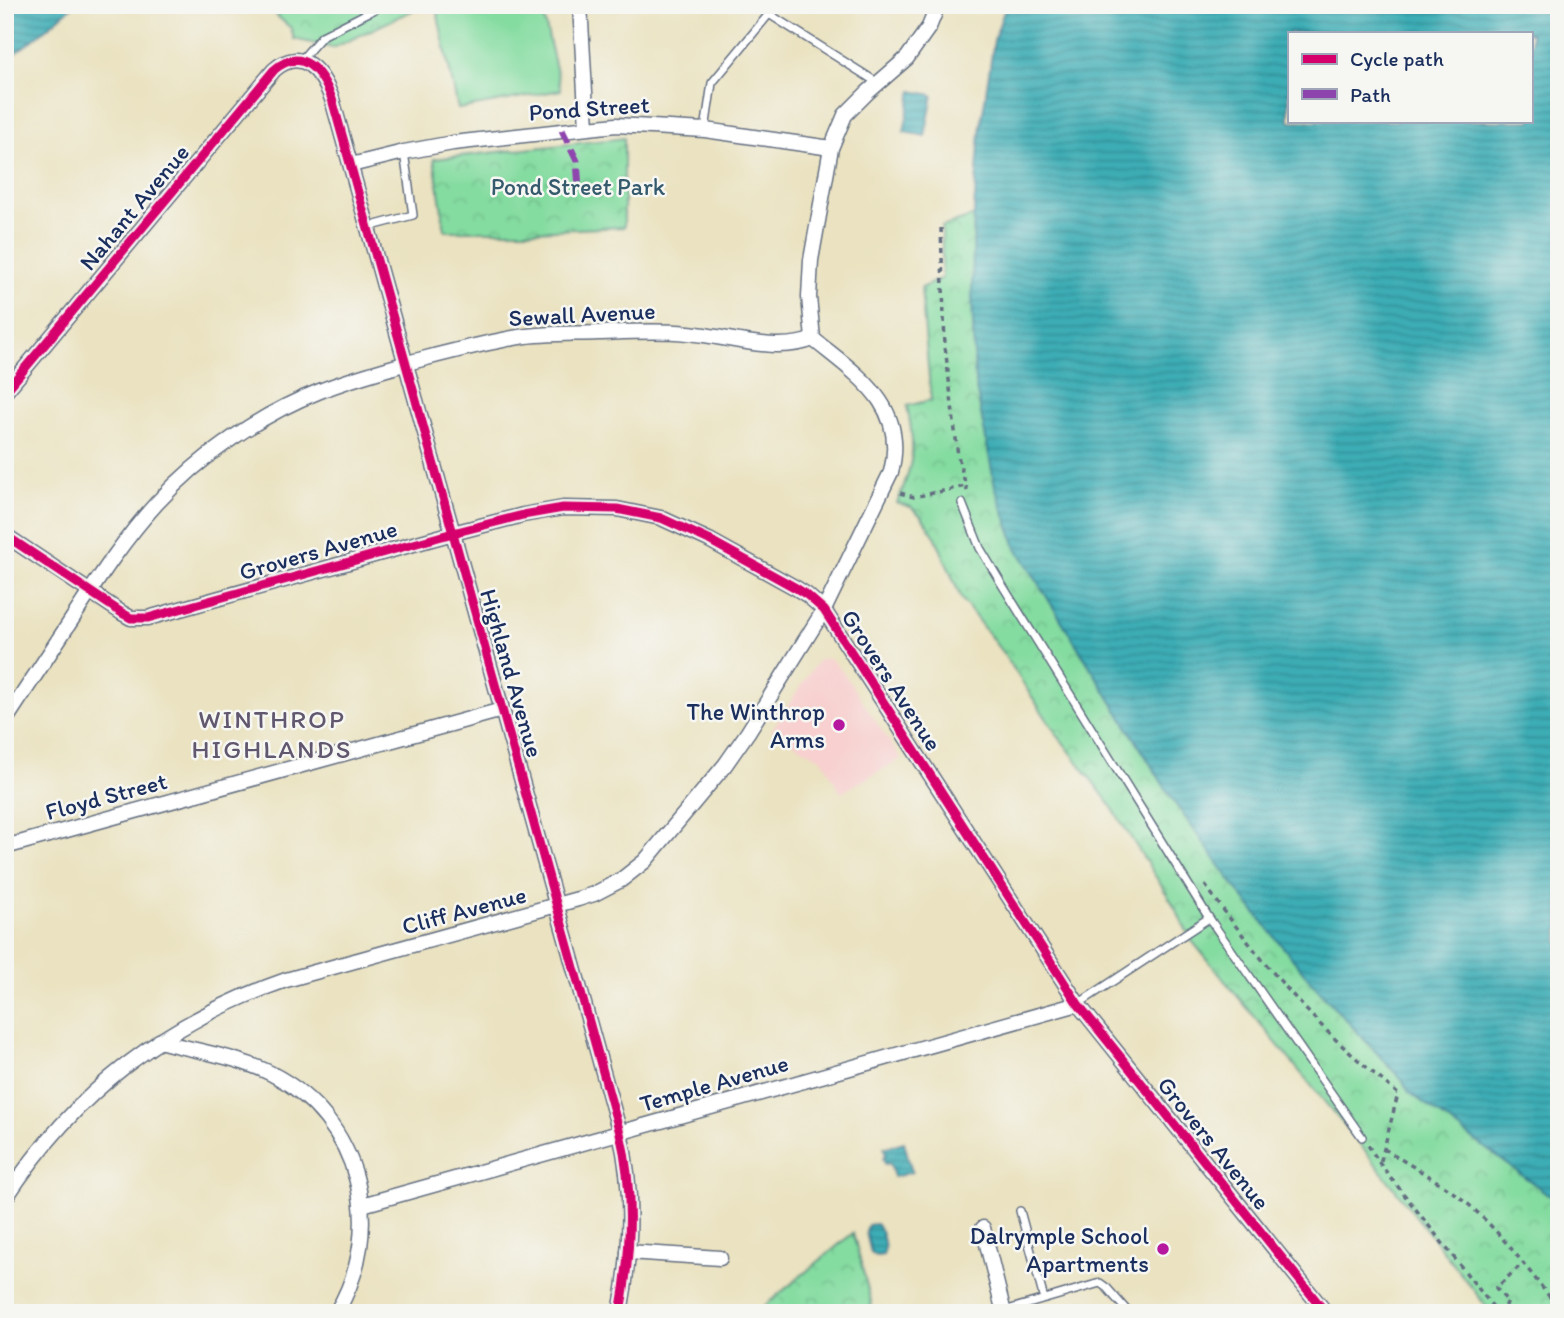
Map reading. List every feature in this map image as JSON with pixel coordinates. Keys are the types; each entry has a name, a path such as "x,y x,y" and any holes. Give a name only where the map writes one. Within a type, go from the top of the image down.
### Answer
{"street":[{"path":"580,5 587,127"},
{"path":"813,339 809,297 811,260 831,148 845,115 907,58 929,27 938,5"},
{"name":"Nahant Avenue","path":"5,392 269,76 289,60 301,60"},
{"name":"Highland Avenue","path":"301,60 313,68 327,86 332,99 620,1133 627,1181 628,1252 620,1313"},
{"name":"Pond Street","path":"351,165 453,143 587,127 639,125 705,130 831,148"},
{"name":"Sewall Avenue","path":"5,721 124,542 158,502 220,447 266,418 318,391 447,352 520,337 670,332 783,345 813,339"},
{"name":"Cliff Avenue","path":"5,1199 39,1150 74,1110 110,1077 159,1041 223,1005 286,979 594,894 621,880 655,850 736,750 824,610 888,480 893,464 892,431 887,413 874,391 813,339"},
{"name":"Grovers Avenue","path":"5,535 127,616 136,618 148,618 453,533 563,508 603,508 640,513 672,522 796,588 824,610 1078,1004 1326,1313"},
{"name":"Floyd Street","path":"5,848 502,710"},
{"name":"Temple Avenue","path":"362,1205 1078,1004"},
{"path":"159,1041 261,1069 305,1097 331,1125 343,1145 355,1175 362,1205 358,1260 347,1293 336,1313"},
{"path":"983,1228 1004,1312"},
{"path":"628,1252 720,1258"}],"lane":[{"path":"301,60 322,36 383,5"},
{"path":"705,130 712,83 768,14 878,83"},
{"path":"368,227 413,215 404,152"},
{"path":"962,503 980,548 1209,918 1362,1137"},
{"path":"1078,1004 1209,918"},
{"path":"1020,1211 1044,1299"},
{"path":"1004,1312 1100,1283 1129,1313"}],"path":[{"path":"941,228 945,346 958,456 971,505"},
{"path":"914,497 966,486"},
{"path":"1199,875 1284,986 1329,1033 1398,1094 1380,1164"},
{"path":"1362,1137 1380,1164 1497,1313 1508,1302 1496,1288 1522,1263"},
{"path":"1384,1149 1464,1200 1498,1234 1559,1309"}],"shaded area":[{"path":"818,660 832,660 842,671 901,759 841,793 822,759 771,731"}],"green space":[{"path":"264,5 424,5 333,48 294,39 291,28"},
{"path":"464,5 541,5 561,90 458,109 437,11"},
{"name":"Pond Street Park","path":"624,138 624,227 445,231 434,159"},
{"path":"974,216 972,294 975,382 995,486 1016,547 1174,802 1241,895 1313,984 1402,1080 1409,1092 1559,1202 1559,1313 1501,1313 1488,1309 1367,1153 1192,941 1173,904 1109,803 961,598 936,538 922,517 911,507 897,503 912,456 912,434 907,406 931,400 921,288 942,278 942,227"},
{"path":"853,1233 872,1305 864,1313 756,1313"}],"water":[{"path":"5,5 74,5 5,60"},
{"path":"1006,5 1559,5 1559,1202 1409,1092 1402,1080 1313,984 1241,895 1174,802 1016,547 995,486 975,382 972,294 974,209 980,132 994,40"},
{"path":"912,91 933,95 925,136 904,132"},
{"path":"904,1142 912,1172 894,1177 890,1163 885,1164 884,1148"},
{"path":"876,1224 884,1247 883,1255 876,1256 871,1253 866,1232 868,1225"}],"marked path":[{"path":"562,130 577,161 579,188"}],"cycle path":[{"path":"5,392 274,70 293,60 302,61 317,71 332,99 620,1133 629,1200 629,1245 620,1313"},
{"path":"5,535 131,618 148,618 453,533 563,508 617,509 661,518 709,540 796,588 824,610 1078,1004 1326,1313"}],"place":[{"name":"The Winthrop Arms","path":"839,725"},
{"name":"Dalrymple School Apartments","path":"1163,1249"}],"district":[{"name":"WINTHROP HIGHLANDS","path":"272,734"}]}
